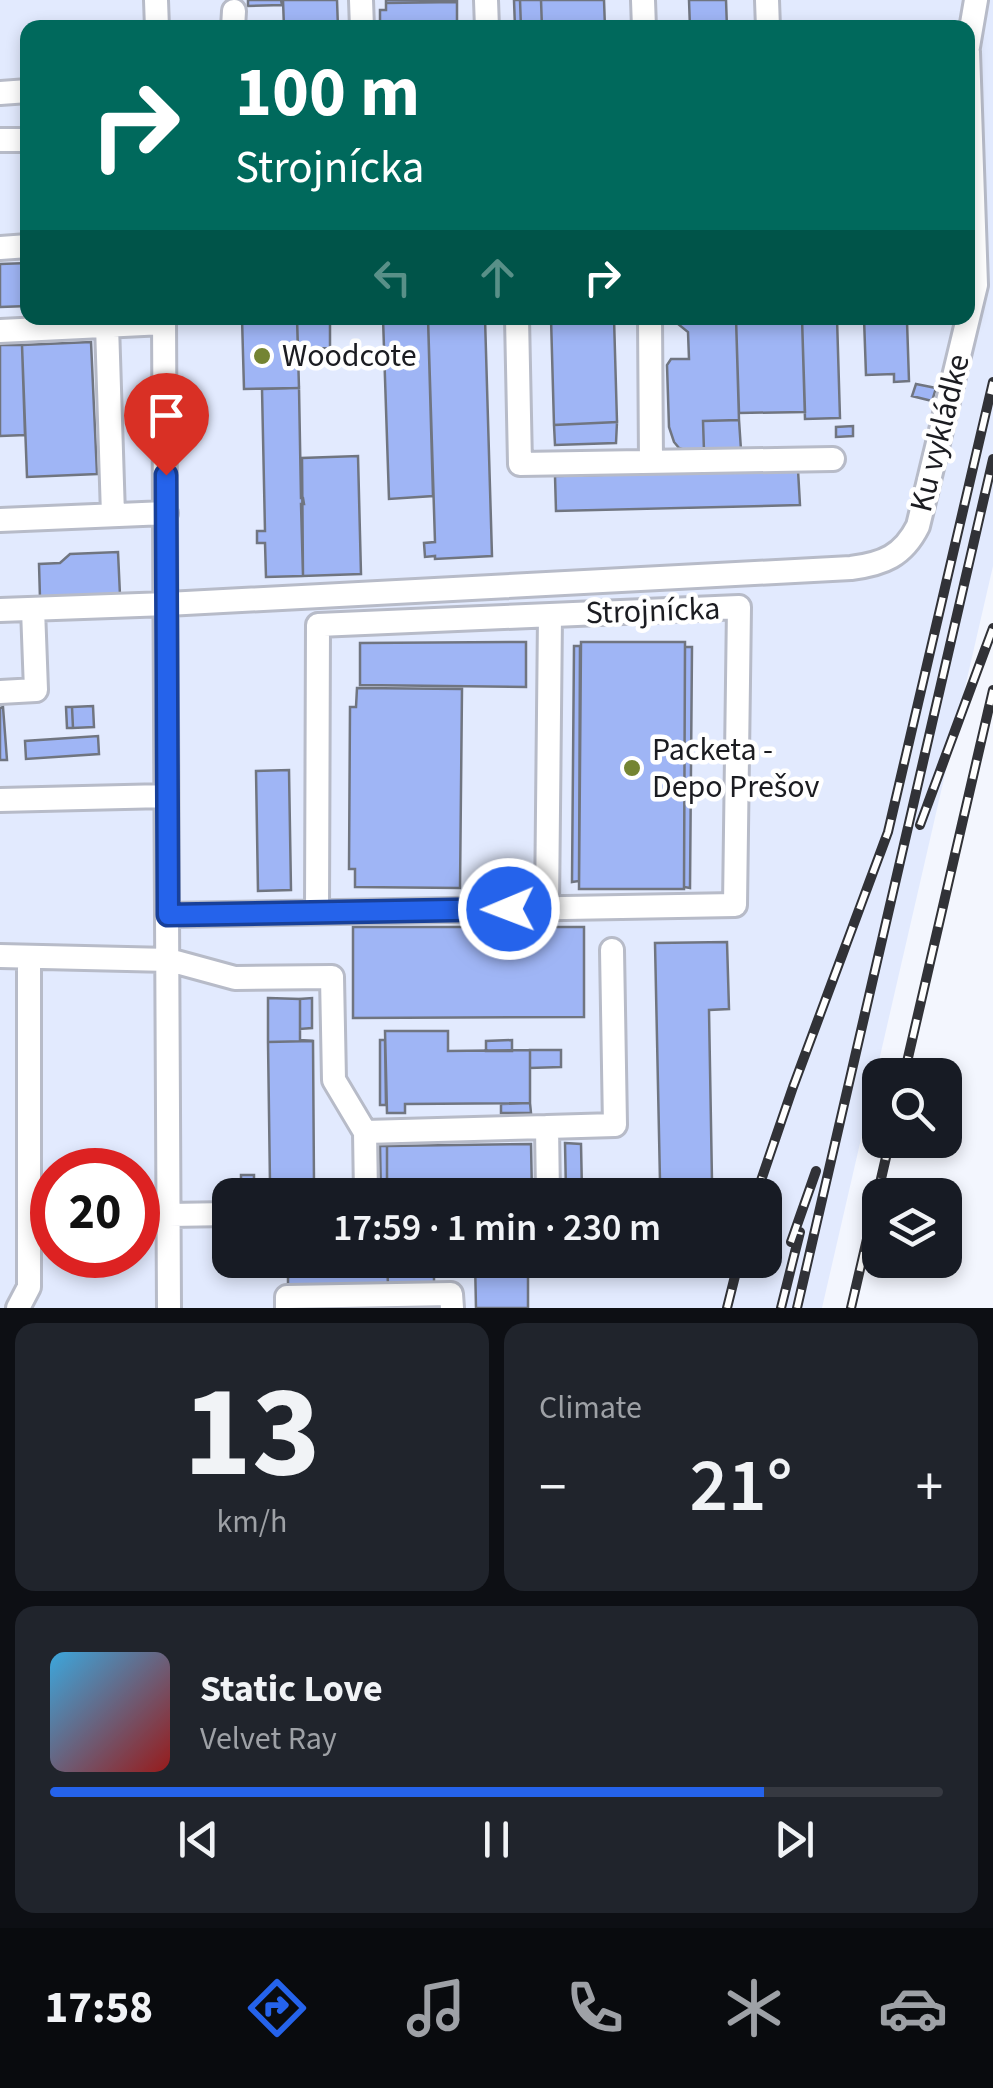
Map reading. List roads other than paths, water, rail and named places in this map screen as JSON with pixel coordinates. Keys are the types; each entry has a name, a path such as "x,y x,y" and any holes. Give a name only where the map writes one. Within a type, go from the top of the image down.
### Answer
{"street":[{"name":"Ku vykládke","path":"975,256 975,289"},
{"path":"0,331 108,325 113,515"},
{"path":"164,325 169,1308"},
{"path":"517,325 520,464 833,459"},
{"path":"650,325 652,462"},
{"name":"Ku vykládke","path":"0,610 874,565 909,544 918,526 966,325"},
{"path":"0,520 166,513"},
{"name":"Strojnícka","path":"168,915 736,905 739,608 318,626 317,912"},
{"path":"0,692 36,690 33,609"},
{"path":"547,908 550,616"},
{"path":"0,800 166,796"},
{"path":"365,1132 616,1125 612,950"},
{"path":"0,956 169,960 235,978 332,977 334,1080 365,1132 366,1178"},
{"path":"18,1308 29,1287 28,957"},
{"path":"547,1127 548,1178"},
{"path":"169,1214 212,1214"},
{"path":"287,1308 287,1297 451,1294 452,1308"}],"railway":[{"path":"762,1178 888,832 993,382"},
{"path":"797,1308 993,459"},
{"path":"920,825 993,628"},
{"path":"908,1058 993,690"},
{"path":"851,1308 886,1158"},
{"path":"791,1242 816,1171"},
{"path":"781,1308 800,1232"},
{"path":"727,1308 734,1278"}],"place":[{"name":"Woodcote","path":"262,356"},
{"name":"Packeta - Depo Prešov","path":"632,768"}]}
